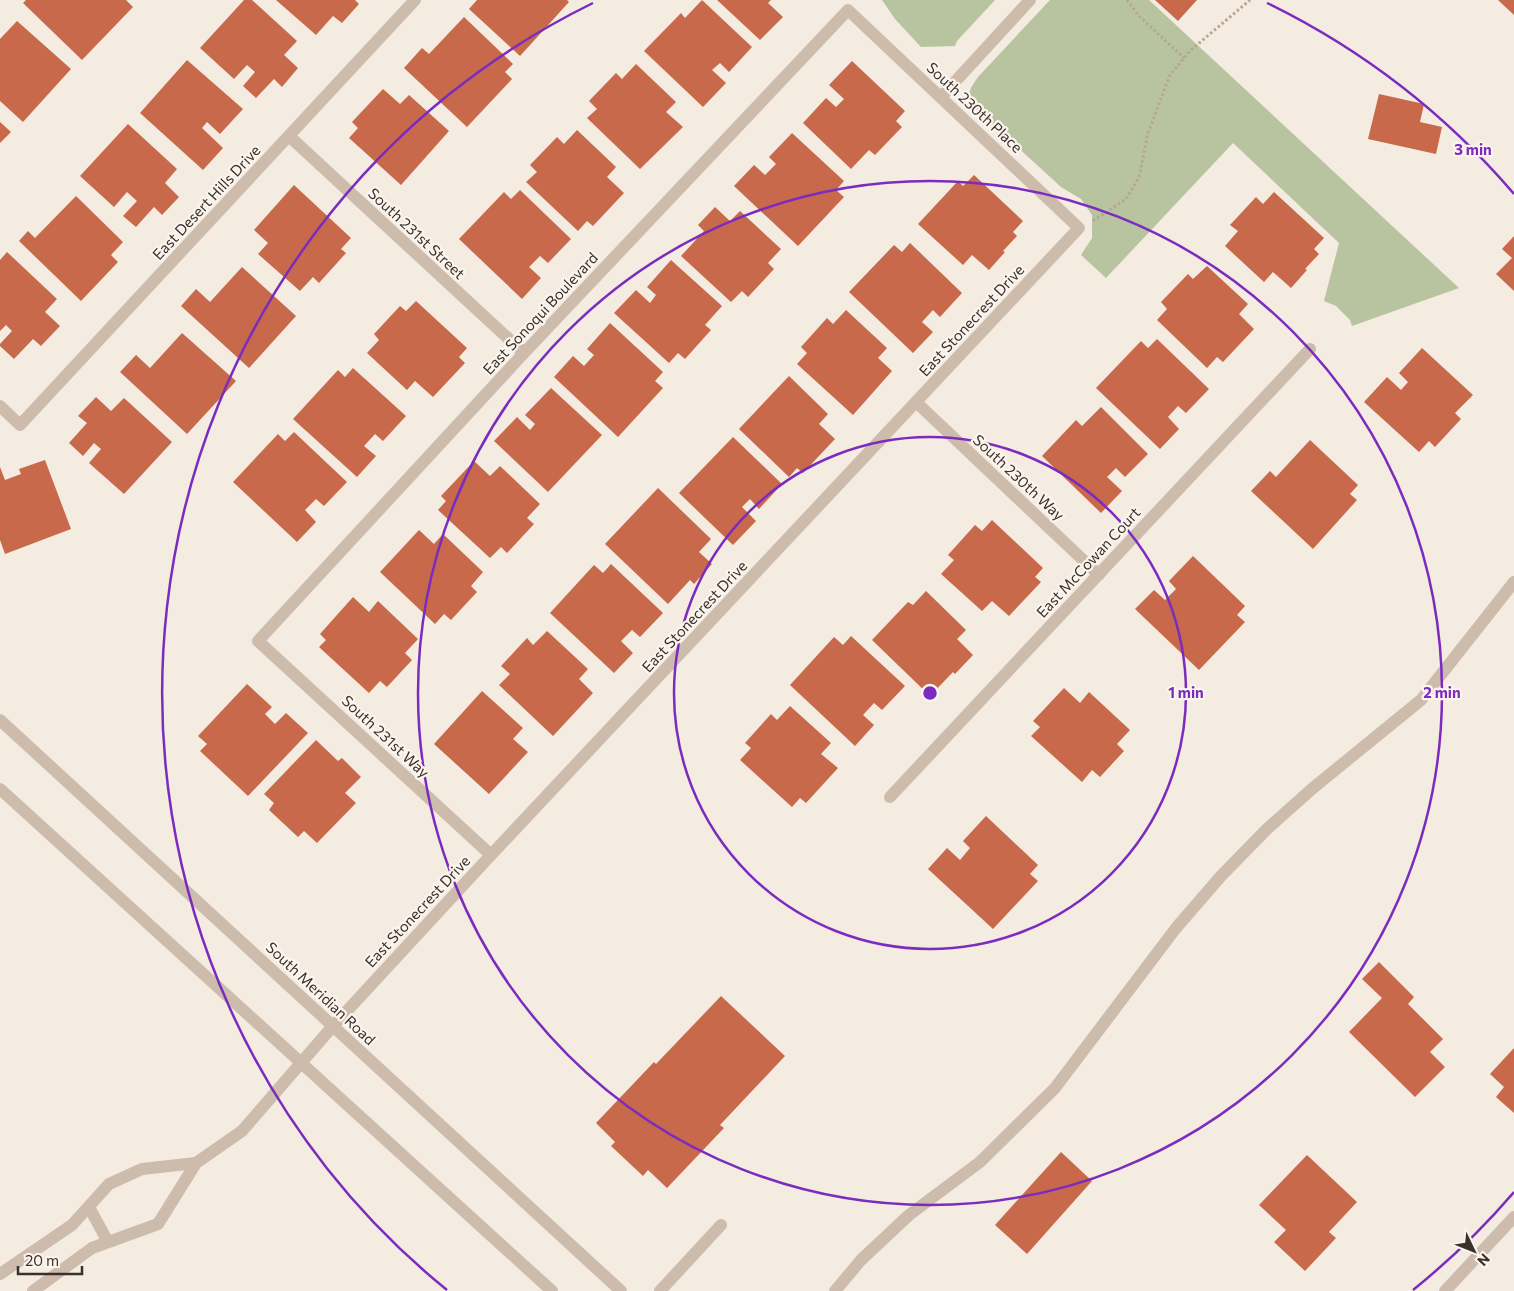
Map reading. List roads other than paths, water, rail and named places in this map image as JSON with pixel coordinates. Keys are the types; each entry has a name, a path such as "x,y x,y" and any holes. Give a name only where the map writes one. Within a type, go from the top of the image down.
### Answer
{"street":[{"name":"East Desert Hills Drive","path":"0,406 20,425 415,0"},
{"path":"941,97 1030,0"},
{"name":"South 230th Place","path":"848,10 1079,228"},
{"name":"East Sonoqui Boulevard","path":"258,641 524,353 848,10"},
{"name":"South 231st Street","path":"289,136 524,353"},
{"name":"East Stonecrest Drive","path":"196,1163 242,1131 333,1026 491,855 1079,228"},
{"name":"East McCowan Court","path":"890,797 1310,349"},
{"name":"South 230th Way","path":"916,402 1099,575"},
{"path":"836,1291 861,1260 910,1215 980,1162 1055,1088 1176,928 1220,876 1268,829 1314,788 1421,700 1514,582"},
{"name":"South 231st Way","path":"258,641 491,855"},
{"name":"South Meridian Road","path":"0,720 621,1291"},
{"path":"0,789 552,1291"},
{"path":"0,1274 72,1226 109,1184 142,1169 196,1163"},
{"path":"33,1291 92,1248 158,1224 196,1163"},
{"path":"89,1207 108,1242"},
{"path":"1445,1291 1514,1217"},
{"path":"660,1291 721,1225"}]}
